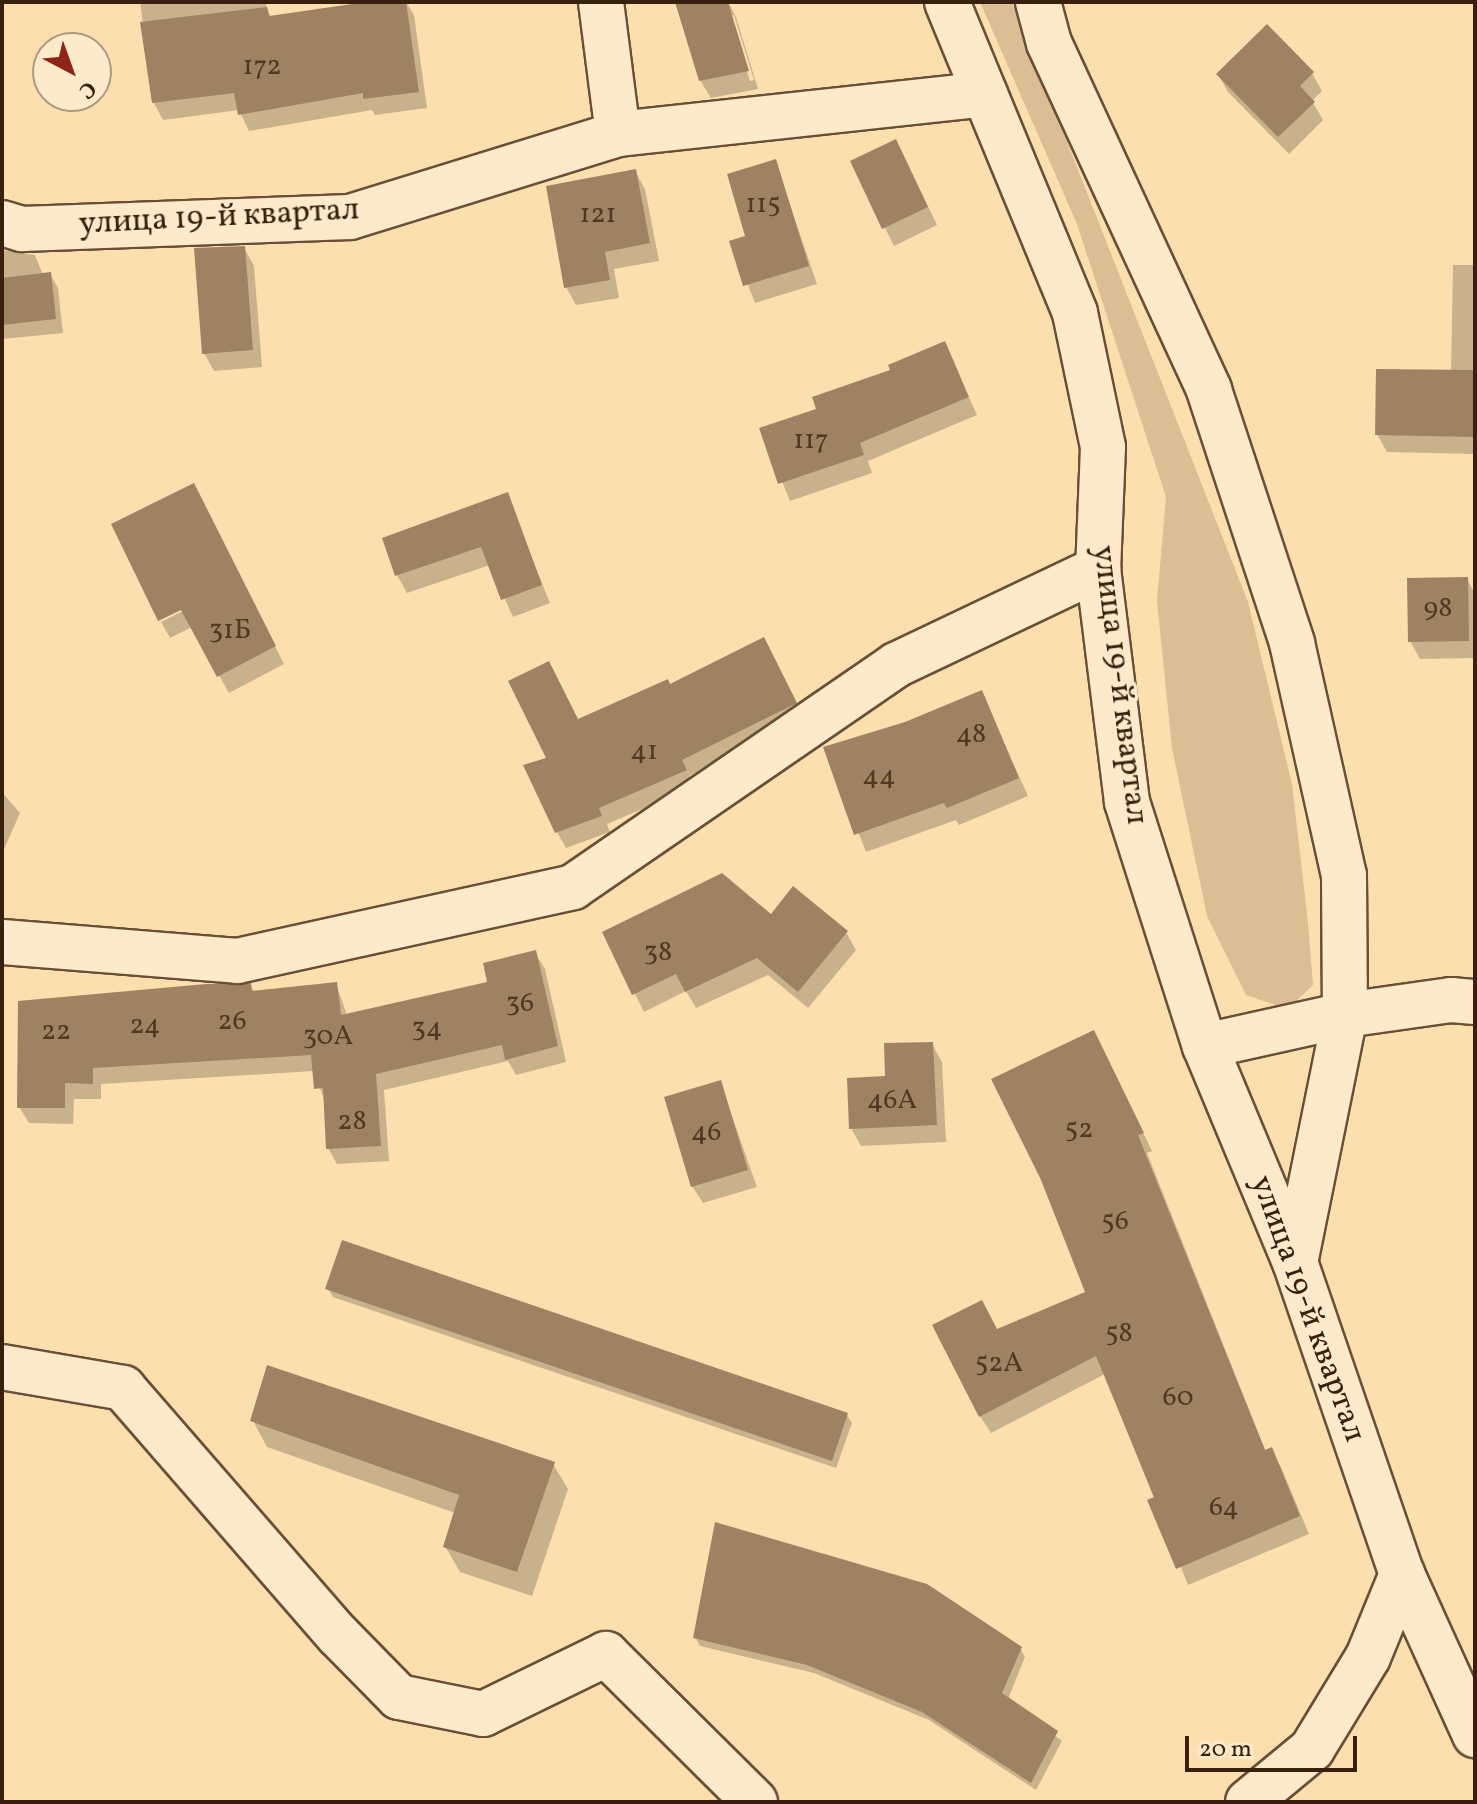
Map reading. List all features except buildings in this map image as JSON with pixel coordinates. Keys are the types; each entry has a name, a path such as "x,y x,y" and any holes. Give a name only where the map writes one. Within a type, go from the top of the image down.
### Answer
{"street":[{"path":"601,2 618,134"},
{"name":"улица 19-й квартал","path":"947,2 1075,313 1103,447 1098,569 1127,802 1205,1046 1295,1262 1402,1574 1475,1735"},
{"path":"1038,2 1049,43 1204,377 1292,643 1344,875 1345,1015 1295,1262"},
{"name":"улица 19-й квартал","path":"2,223 22,229 350,217 618,134 985,94"},
{"path":"2,942 237,961 573,887 896,665 1098,569"},
{"path":"1205,1046 1345,1015 1451,1000 1475,1002"},
{"path":"2,1367 123,1388 399,1697 483,1714 606,1654 755,1802"},
{"path":"1248,1802 1312,1749 1368,1657 1402,1574"}],"shaded area":[{"path":"980,2 1012,2 1248,602 1292,784 1308,923 1313,985 1288,1009 1246,995 1207,916 1172,748 1157,601 1166,497 1077,224"}]}
